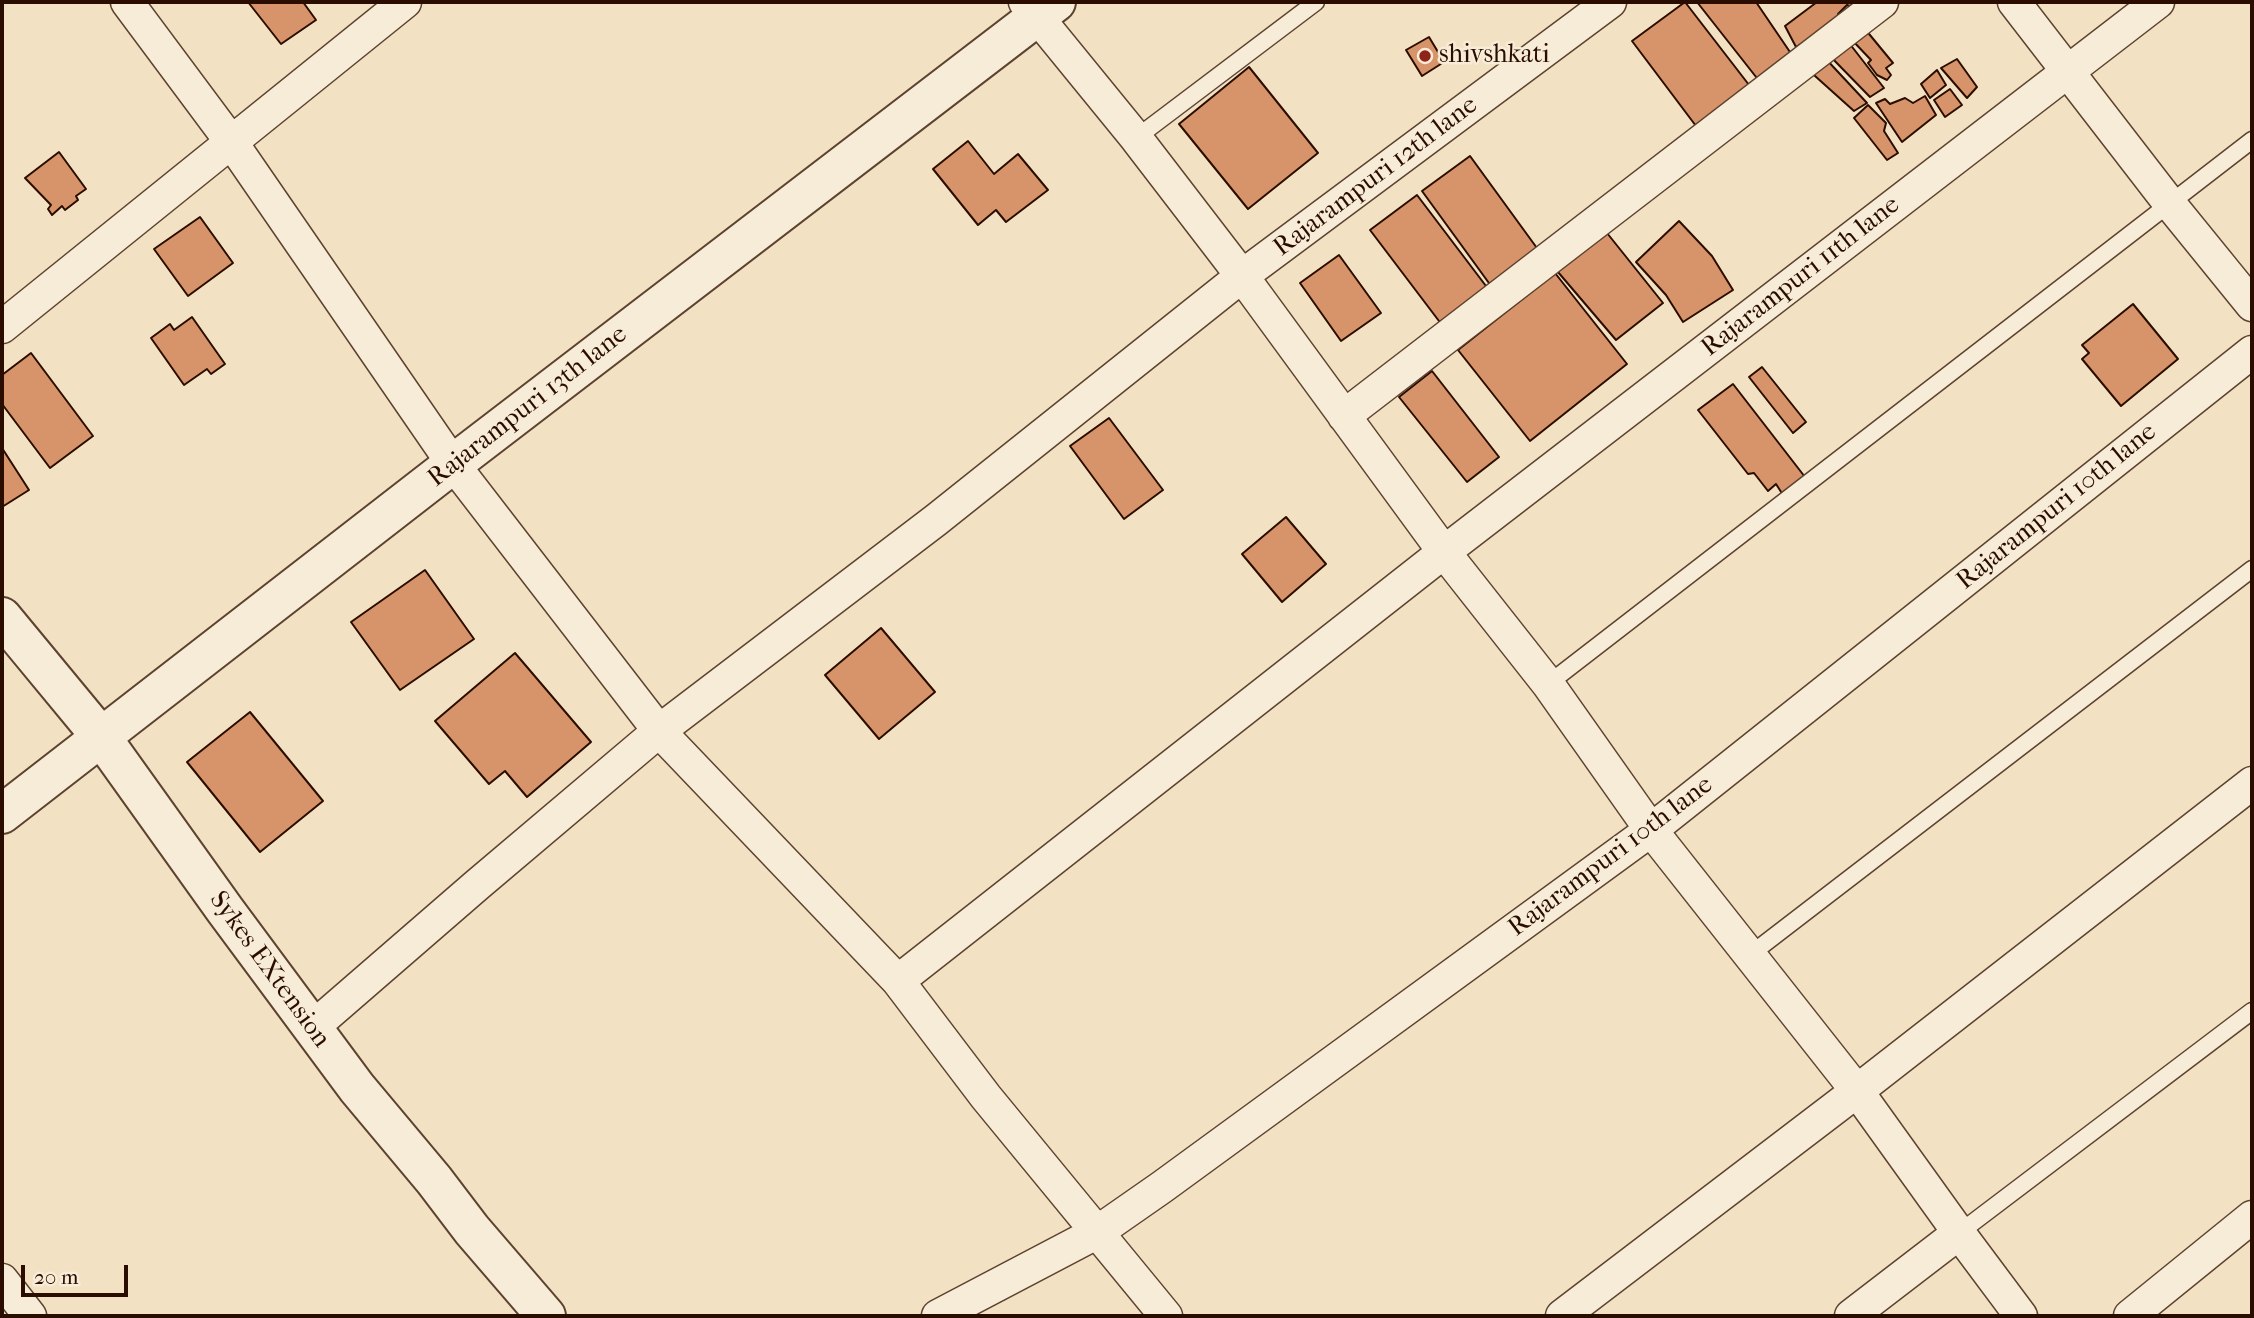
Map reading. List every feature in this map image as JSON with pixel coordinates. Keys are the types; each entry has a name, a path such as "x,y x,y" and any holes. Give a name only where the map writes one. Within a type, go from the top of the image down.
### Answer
{"street":[{"path":"127,2 232,143 453,464 659,731 898,981 986,1097 1166,1316"},
{"path":"2,327 405,2"},
{"name":"Rajarampuri 12th lane","path":"312,1028 659,731 936,520 1242,276 1610,2"},
{"path":"1344,416 1882,2"},
{"path":"2014,2 2252,305"},
{"name":"Rajarampuri 11th lane","path":"898,981 1444,552 2158,2"},
{"path":"1040,7 1444,552 1548,684 1651,830 1857,1091 2021,1316"},
{"name":"Rajarampuri 13th lane","path":"2,814 1040,7"},
{"name":"Rajarampuri 10th lane","path":"938,1316 1096,1233 1651,830 2252,352"},
{"name":"Sykes EXtension","path":"2,617 102,738 357,1088 546,1316"},
{"path":"1562,1316 1857,1091 2252,783"},
{"path":"2130,1316 2252,1217"},
{"path":"1851,1316 1959,1233"},
{"path":"2,1280 27,1315"}],"lane":[{"path":"1136,138 1316,2"},
{"path":"1548,684 2252,140"},
{"path":"1751,954 2252,569"},
{"path":"1959,1233 2252,1011"}],"building":[{"path":"248,2 303,2 316,20 281,44"},
{"path":"1685,2 1756,94 1702,134 1632,41"},
{"path":"1697,2 1756,2 1792,55 1760,82"},
{"path":"1817,2 1862,2 1854,8 1847,5 1838,14 1842,19 1796,47 1785,26"},
{"path":"1865,29 1893,63 1886,68 1891,75 1887,80 1877,75 1868,63 1871,60 1852,40"},
{"name":"shivshkati","path":"1429,37 1444,62 1422,76 1406,50"},
{"path":"1846,39 1884,88 1870,97 1829,55"},
{"path":"1825,58 1867,103 1854,111 1805,67"},
{"path":"1957,59 1977,87 1967,98 1941,68"},
{"path":"1249,67 1318,153 1248,209 1179,124"},
{"path":"1937,70 1946,85 1930,98 1921,84"},
{"path":"1950,89 1962,105 1945,117 1934,100"},
{"path":"1925,96 1936,115 1902,142 1876,103 1885,99 1890,104 1905,98 1913,103"},
{"path":"1868,105 1886,123 1884,131 1898,153 1887,160 1854,118"},
{"path":"968,141 994,174 1018,154 1048,190 1006,222 996,210 978,225 933,169"},
{"path":"59,152 86,189 76,196 78,200 65,210 62,206 52,215 48,209 51,205 25,178"},
{"path":"1470,156 1542,255 1494,290 1422,191"},
{"path":"1417,195 1489,290 1442,325 1370,230"},
{"path":"200,217 233,263 188,296 154,249"},
{"path":"1679,221 1712,256 1733,290 1683,322 1666,295 1636,262"},
{"path":"1603,228 1663,303 1616,340 1552,265"},
{"path":"1339,255 1381,313 1341,341 1300,283"},
{"path":"1555,273 1627,364 1530,441 1458,350"},
{"path":"2133,304 2178,359 2121,406 2082,359 2089,353 2082,345"},
{"path":"192,317 225,364 211,374 207,369 184,385 151,338 170,324 174,330"},
{"path":"31,353 93,436 50,468 2,404 2,375"},
{"path":"1762,367 1806,422 1793,433 1749,377"},
{"path":"1432,371 1499,457 1467,482 1399,397"},
{"path":"1733,384 1805,477 1783,495 1776,484 1768,491 1754,473 1748,474 1698,410"},
{"path":"1109,418 1163,490 1124,519 1070,446"},
{"path":"2,448 29,490 2,507"},
{"path":"1286,517 1326,564 1282,602 1242,554"},
{"path":"425,570 474,639 400,690 351,622"},
{"path":"881,628 935,692 879,739 825,675"},
{"path":"515,653 591,742 527,797 505,771 489,784 435,721"},
{"path":"250,712 323,801 260,852 187,762"}],"place":[{"name":"shivshkati","path":"1425,56"}]}
